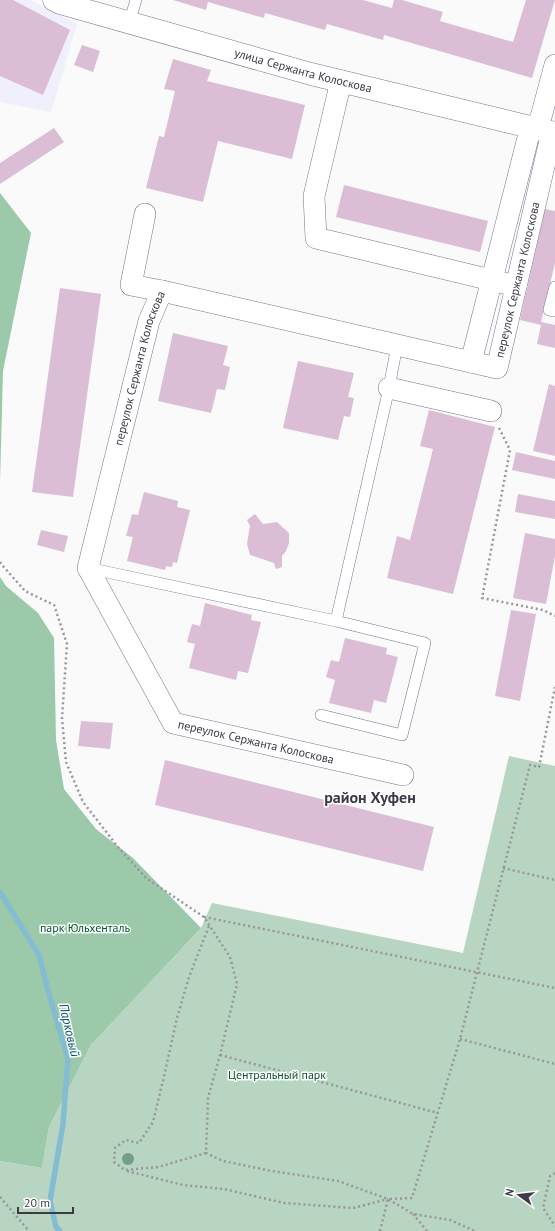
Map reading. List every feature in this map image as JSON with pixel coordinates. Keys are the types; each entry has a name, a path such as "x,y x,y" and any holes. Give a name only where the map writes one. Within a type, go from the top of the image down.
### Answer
{"main road":[{"name":"улица Сержанта Колоскова","path":"54,0 129,23 311,74 544,130"}],"street":[{"path":"471,362 491,280 544,130 555,65"},
{"path":"341,81 314,196 316,238 516,286"},
{"name":"переулок Сержанта Колоскова","path":"403,776 173,723 88,568 149,321 162,291 497,368 516,286 544,130"},
{"path":"145,214 131,284 162,291"},
{"path":"389,388 494,417"}],"lane":[{"path":"129,23 136,0"},
{"path":"555,287 549,310 555,311"},
{"path":"336,621 389,388 397,345"},
{"path":"88,568 336,621 425,643 402,735 321,715"}],"path":[{"path":"494,417 510,450 482,598 543,610 555,616"},
{"path":"0,562 25,591 54,605 67,644 62,718 66,762 83,802 146,878 204,917 555,988"},
{"path":"209,926 187,984 177,1018 153,1122 139,1143 126,1140 115,1148 114,1162 125,1170 183,1185 224,1189 284,1203 353,1208 388,1199 412,1198 460,1039 530,765 539,767 555,687"},
{"path":"503,868 555,880"},
{"path":"204,917 230,957 237,984 208,1098 206,1153"},
{"path":"460,1039 555,1064"},
{"path":"220,1055 438,1114"},
{"path":"125,1170 158,1167 206,1153 223,1161 272,1171 338,1181 388,1199 413,1214 427,1231"},
{"path":"555,1173 550,1176 543,1208 555,1226"},
{"path":"0,1197 29,1231"},
{"path":"380,1231 388,1199"},
{"path":"413,1214 450,1220 475,1231"}],"shaded area":[{"path":"0,0 30,0 77,24 51,112 0,102"}],"green space":[{"path":"0,193 31,233 3,371 0,483"},
{"name":"парк Юльхенталь","path":"0,577 6,586 38,613 54,638 56,740 64,789 96,829 133,858 201,928 91,1045 49,1127 42,1168 0,1161"},
{"name":"Центральный парк","path":"509,756 555,766 555,1231 0,1231 0,1161 42,1168 49,1127 91,1045 201,928 212,903 463,953"}],"building":[{"path":"0,0 13,0 70,30 43,95 0,76"},
{"path":"173,0 363,0 392,8 394,0 402,0 443,12 440,21 513,42 526,0 555,0 532,78 384,35 383,40 327,24 325,30 265,13 264,18 208,2 206,10"},
{"path":"82,45 100,51 93,72 74,65"},
{"path":"173,59 211,70 207,81 305,105 292,159 218,141 203,202 146,188 159,136 164,137 175,91 164,89"},
{"path":"54,128 64,142 0,184 0,163"},
{"path":"344,185 488,221 480,252 336,217"},
{"path":"545,209 555,211 555,263 541,322 555,325 555,348 537,344 541,325 520,320"},
{"path":"60,288 101,294 73,497 32,492"},
{"path":"173,333 228,346 223,365 230,367 225,390 217,389 211,413 158,401"},
{"path":"298,361 354,373 348,397 354,398 350,417 344,416 338,440 283,428"},
{"path":"549,384 555,386 555,456 533,451"},
{"path":"429,410 495,427 453,594 387,578 397,536 410,540 433,449 420,446"},
{"path":"516,452 555,461 555,479 512,470"},
{"path":"144,492 178,501 177,507 190,510 177,563 173,562 172,567 166,566 165,570 127,561 133,537 126,536 132,514 138,515"},
{"path":"518,494 555,501 555,519 515,512"},
{"path":"255,514 263,524 277,522 289,533 289,543 282,556 282,567 276,569 274,563 250,555 247,544 250,526 247,520"},
{"path":"41,530 68,536 64,552 37,545"},
{"path":"525,533 555,539 555,556 546,604 513,598"},
{"path":"205,603 252,615 251,620 261,622 248,673 238,671 236,680 189,668 195,644 187,642 192,624 200,626"},
{"path":"511,610 536,614 520,701 495,696"},
{"path":"345,638 387,648 386,654 398,657 386,703 374,700 371,713 329,703 335,680 326,677 331,660 339,662"},
{"path":"81,721 113,723 110,749 78,746"},
{"path":"165,760 434,827 423,871 155,805"}],"waterway":[{"name":"Парковый","path":"0,892 39,955 68,1059 63,1124 50,1201 56,1227 60,1231"}],"district":[{"name":"район Хуфен","path":"370,797"}]}
